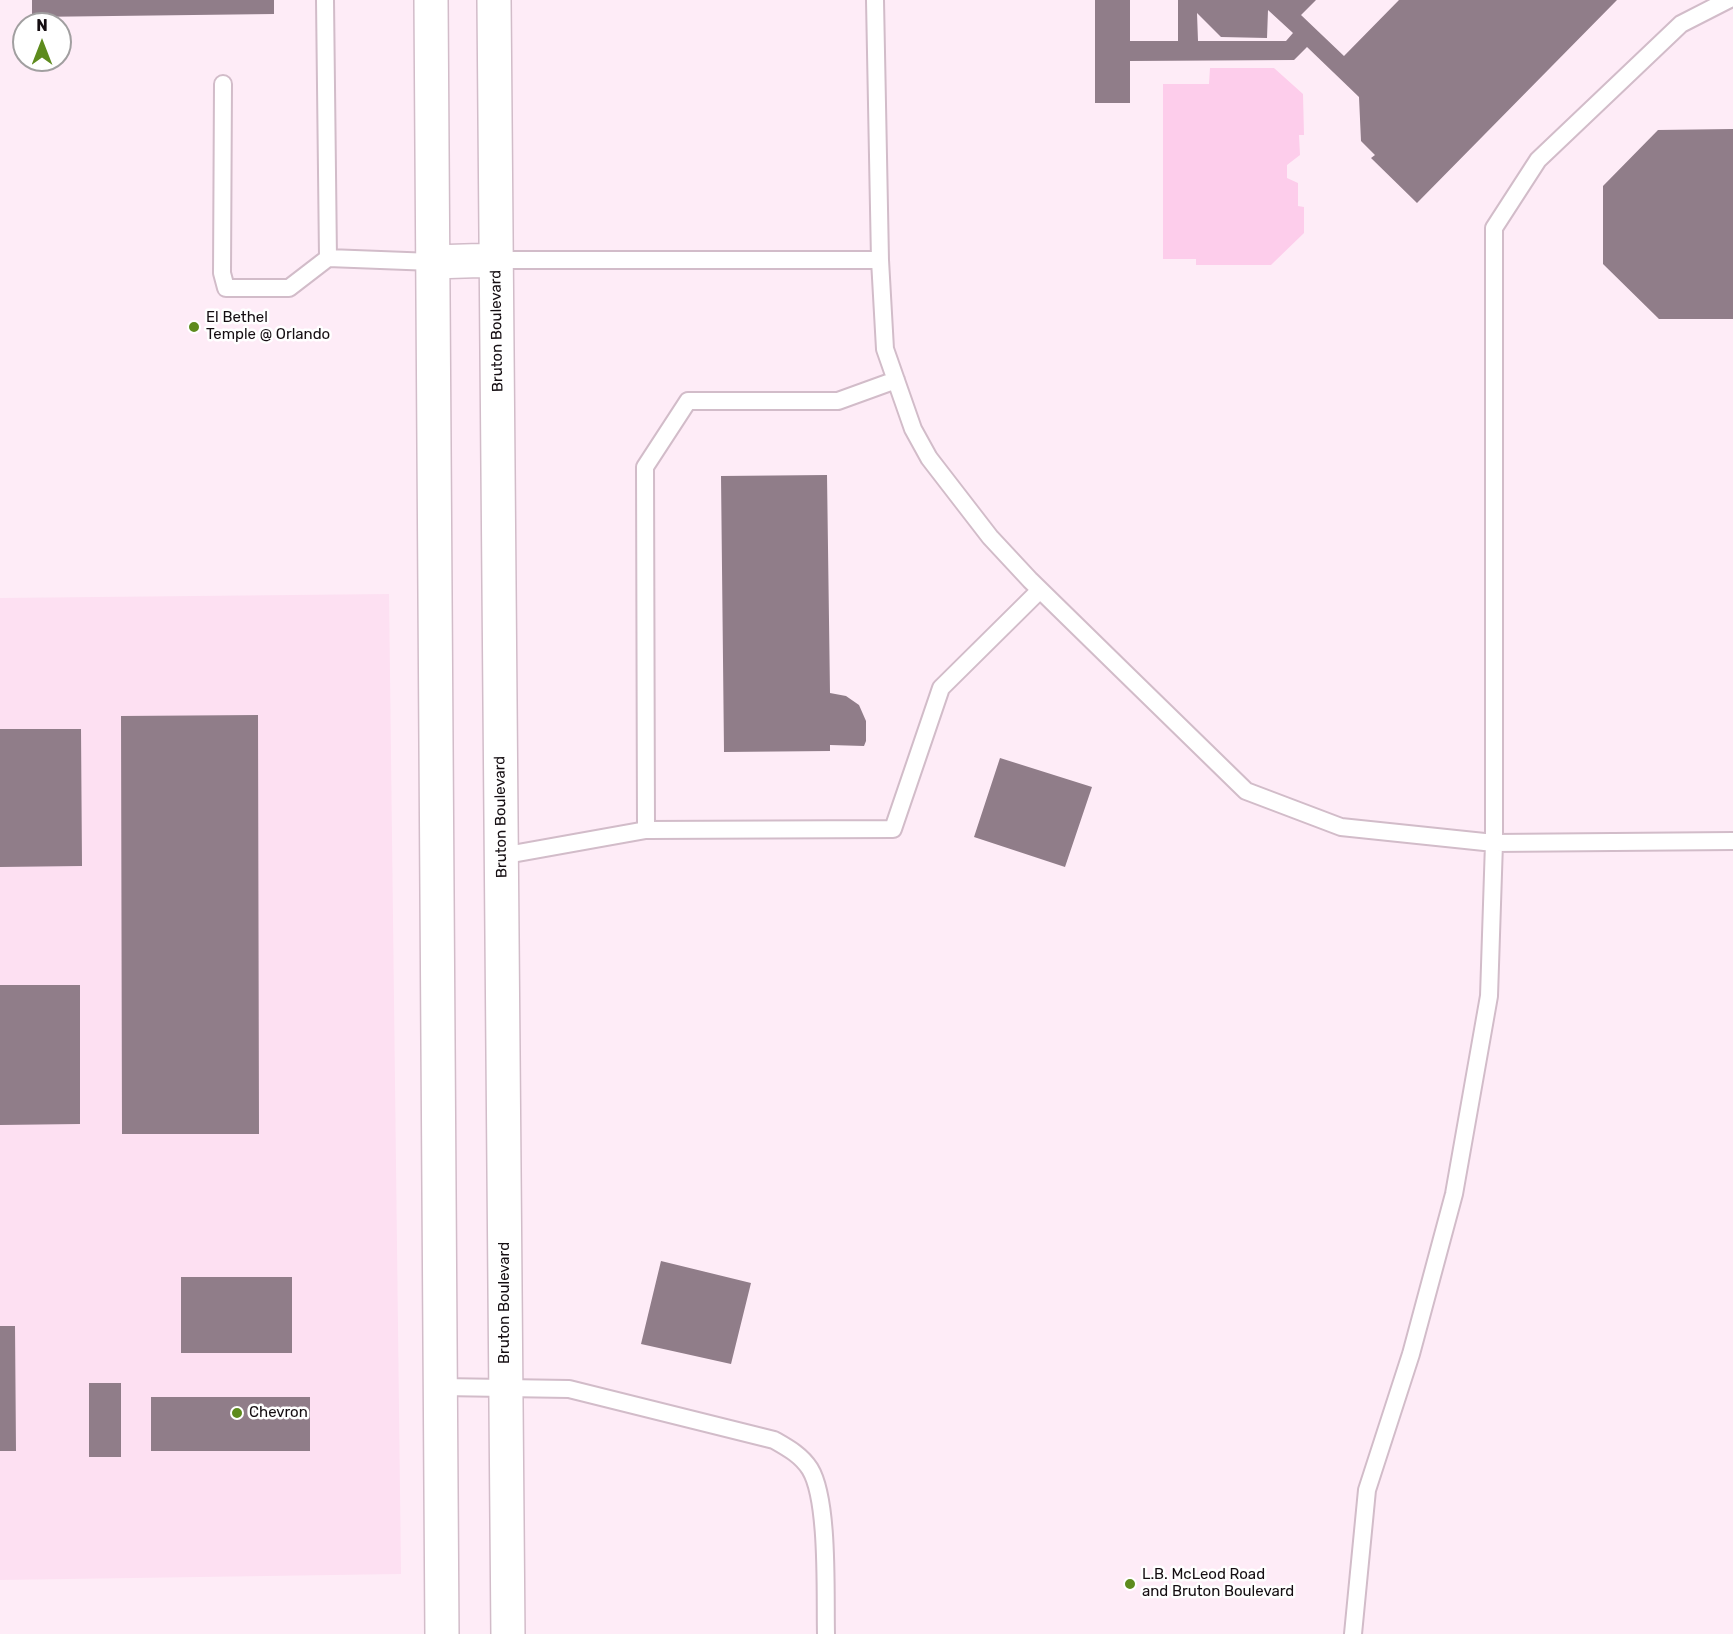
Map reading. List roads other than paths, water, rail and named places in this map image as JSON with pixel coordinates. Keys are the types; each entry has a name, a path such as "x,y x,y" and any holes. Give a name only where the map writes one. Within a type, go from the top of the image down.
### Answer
{"street":[{"path":"431,0 442,1634"},
{"name":"Bruton Boulevard","path":"494,0 508,1634"},
{"path":"433,262 496,260"}],"lane":[{"path":"325,0 328,258"},
{"path":"875,0 880,260 885,349 913,429 929,458 990,537 1040,590 1245,791 1341,827 1494,843 1733,841"},
{"path":"1353,1634 1366,1490 1411,1354 1454,1194 1489,996 1494,843 1494,228 1538,160 1681,24 1728,0"},
{"path":"223,84 222,273 226,288 290,288 328,258 433,262"},
{"path":"496,260 880,260"},
{"path":"646,830 645,466 688,401 838,401 896,380"},
{"path":"501,856 646,830 893,829 941,688 1040,590"},
{"path":"441,1387 569,1389 774,1440 794,1451 810,1469 820,1497 826,1634"}],"place":[{"name":"El Bethel Temple @ Orlando","path":"194,327"},
{"name":"Chevron","path":"237,1413"},
{"name":"L.B. McLeod Road and Bruton Boulevard","path":"1130,1584"}]}
